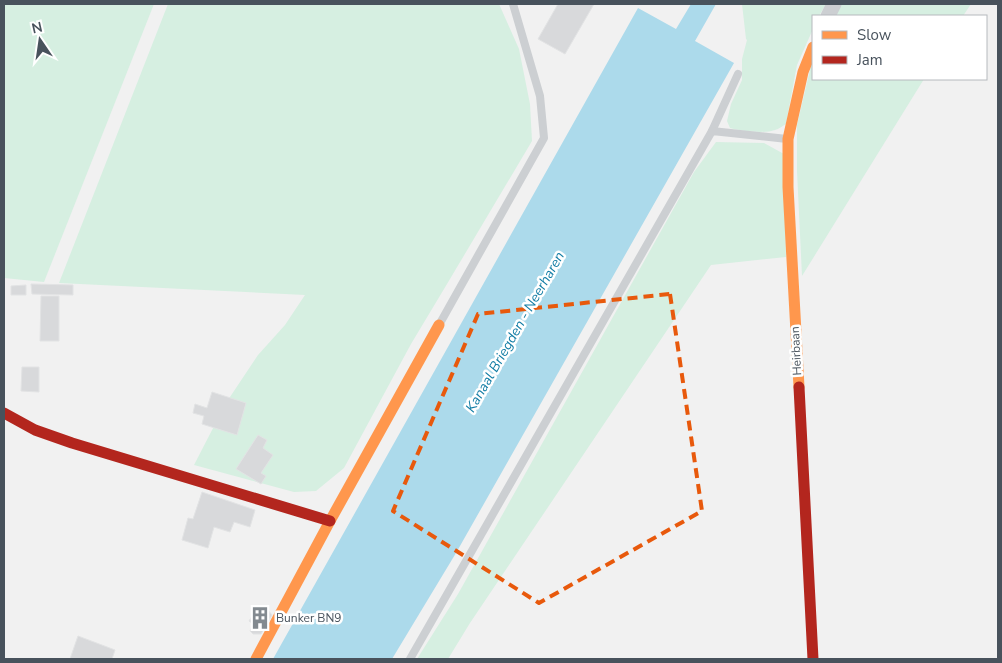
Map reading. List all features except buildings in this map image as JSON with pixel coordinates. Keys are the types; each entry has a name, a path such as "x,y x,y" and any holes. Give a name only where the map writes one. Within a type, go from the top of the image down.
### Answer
{"street":[{"name":"Heirbaan","path":"812,50 803,72 788,139 789,206 813,659"},
{"path":"256,659 439,325"},
{"path":"4,413 35,430 72,443 330,521"}],"lane":[{"path":"439,325 544,138 540,96 513,4"},
{"path":"410,659 712,132 738,74"},
{"path":"712,132 788,139"}],"highlighted area":[{"path":"670,294 702,511 539,603 393,511 478,314"}],"green space":[{"path":"4,4 154,4 44,282 4,278"},
{"path":"168,4 499,4 519,49 530,104 532,141 411,344 344,468 316,491 294,492 194,465 226,403 258,355 285,325 305,295 59,283"},
{"path":"742,4 826,4 820,15 812,15 812,31 797,65 786,124 778,129 752,132 730,128 727,121 731,104 742,80 742,59 746,39"},
{"path":"839,4 971,4 964,15 834,15"},
{"path":"812,61 812,80 923,80 802,276 797,171 797,125"},
{"path":"716,142 764,143 784,154 786,257 711,265 470,623 448,659 417,659 458,594 694,172"}],"water":[{"name":"Kanaal Briegden - Neerharen","path":"691,4 716,4 695,41 734,63 456,553 392,659 273,659 638,8 676,29"}],"traffic: slow":[{"path":"799,387 788,187 788,139 803,72 812,50"},
{"path":"256,659 439,325"}],"traffic: jam":[{"path":"799,387 813,659"},
{"path":"4,413 35,430 72,443 330,521"}],"place":[{"name":"Bunker BN9","path":"260,618"}]}
